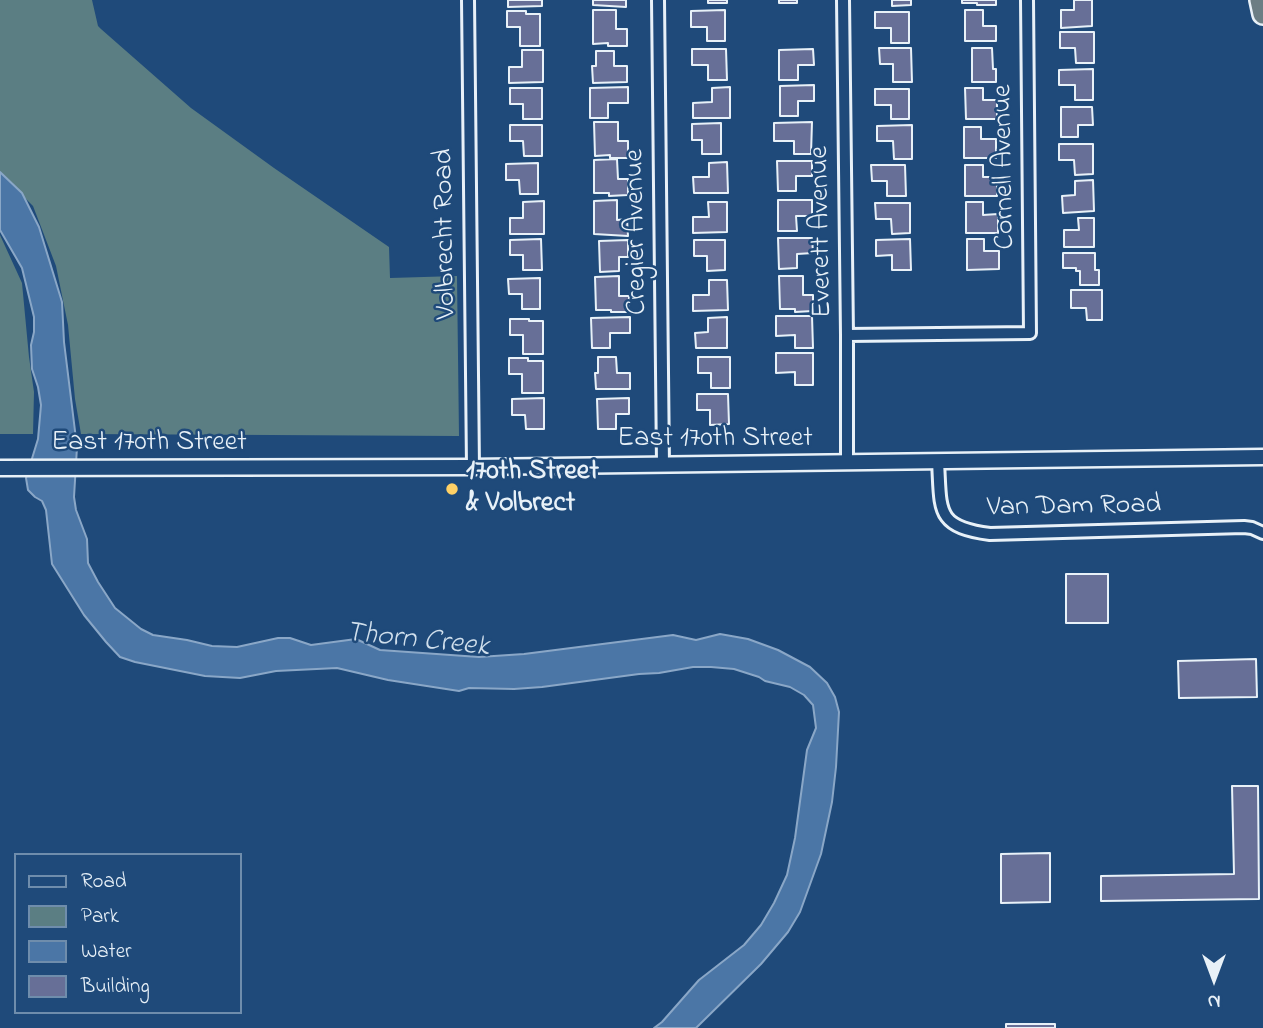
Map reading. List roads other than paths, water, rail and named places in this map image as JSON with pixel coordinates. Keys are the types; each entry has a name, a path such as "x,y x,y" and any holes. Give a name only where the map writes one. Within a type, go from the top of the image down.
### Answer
{"highway":[{"path":"1259,0 1263,14"}],"street":[{"name":"Volbrecht Road","path":"468,0 473,467"},
{"name":"Cregier Avenue","path":"658,0 663,464"},
{"name":"Everett Avenue","path":"843,0 847,463"},
{"name":"Cornell Avenue","path":"847,335 1030,333 1027,0"},
{"name":"East 170th Street","path":"0,468 473,467 1261,457"},
{"name":"Van Dam Road","path":"938,462 943,514 950,522 972,532 990,534 1244,527 1263,533"}],"water":[{"path":"0,172 22,193 39,227 62,302 64,342 77,447 74,497 87,539 88,563 115,608 141,629 153,635 212,646 237,647 278,638 290,638 311,645 356,639 380,650 479,657 673,635 696,640 720,634 748,639 778,650 810,667 827,683 839,712 832,802 821,854 800,912 788,932 761,964 696,1028 654,1028 699,980 744,945 761,925 774,903 787,875 795,838 807,750 816,728 813,705 804,695 790,687 734,669 711,667 693,667 542,687 469,688 459,691 388,680 337,668 276,671 240,678 205,676 120,657 84,615 52,564 46,510 42,501 28,490 26,478 38,439 41,405 32,369 34,317 22,268 0,230"}],"place":[{"name":"170th Street & Volbrect","path":"452,489"}],"water label":[{"name":"Thorn Creek","path":"417,642"}]}
